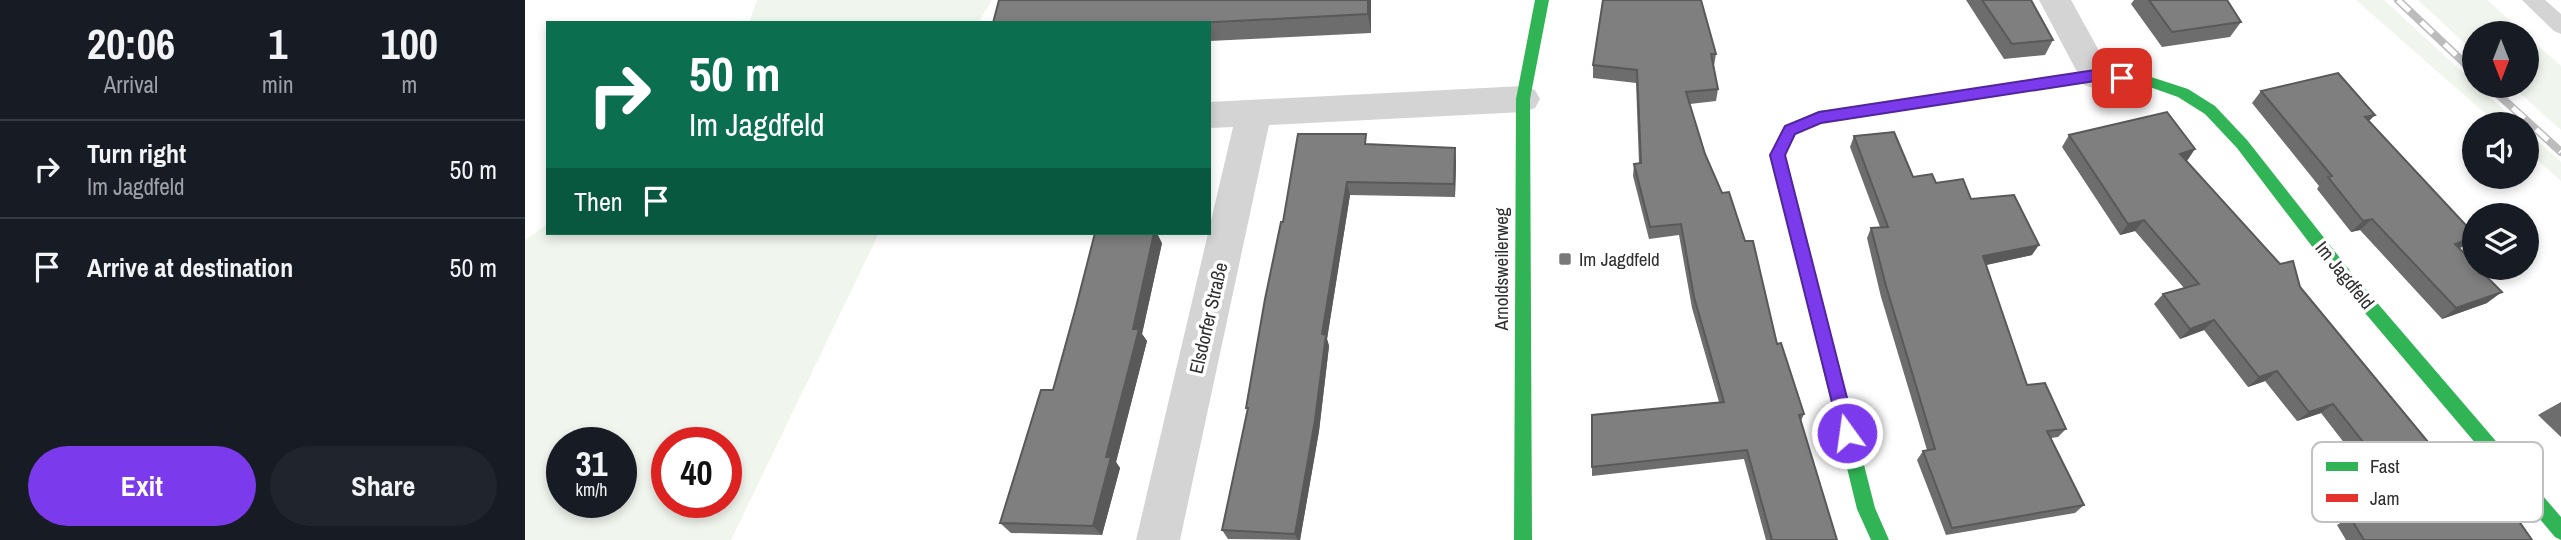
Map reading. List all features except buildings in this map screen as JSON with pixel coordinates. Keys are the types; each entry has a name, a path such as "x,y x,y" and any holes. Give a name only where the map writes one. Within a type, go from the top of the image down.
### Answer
{"street":[{"name":"Arnoldsweilerweg","path":"1523,540 1523,99 1542,0"},
{"path":"2055,0 2095,76"},
{"name":"Im Jagdfeld","path":"1880,540 1866,509 1778,155 1790,130 1819,117 2095,76 2148,81 2183,93 2210,110 2242,144 2349,282 2485,442"},
{"path":"1211,115 1523,99"},
{"name":"Elsdorfer Straße","path":"1158,540 1254,113"},
{"name":"Im Jagdfeld","path":"2543,510 2561,531"}],"lane":[{"path":"2532,0 2561,26"}],"shaded area":[{"path":"757,0 992,0 979,21 750,21"},
{"path":"2356,0 2384,0 2462,72 2462,93"},
{"path":"2418,0 2487,0 2511,21 2462,21 2462,41"},
{"path":"2539,47 2561,66 2561,130 2525,98 2539,98"},
{"path":"2467,98 2491,98 2506,112 2483,112"},
{"path":"2539,142 2561,162 2561,181 2539,162"},
{"path":"546,225 546,235 878,235 742,517 742,427 651,427 651,518 742,518 731,540 525,540 525,240"}],"railway":[{"path":"2398,0 2462,61"},
{"path":"2502,98 2561,152"}],"traffic: fast":[{"path":"1523,540 1523,99 1542,0"},
{"path":"2018,88 2096,76 2148,81 2183,93 2210,110 2242,144 2349,282 2485,442"},
{"path":"1854,112 1819,117 1790,130 1778,155 1866,509 1880,540"},
{"path":"2543,510 2561,531"}],"traffic: jam":[{"path":"1854,112 2018,88"}],"place":[{"name":"Im Jagdfeld","path":"1565,259"}],"route":[{"path":"1847,433 1778,155 1790,130 1819,117 2095,76 2122,78"}]}
